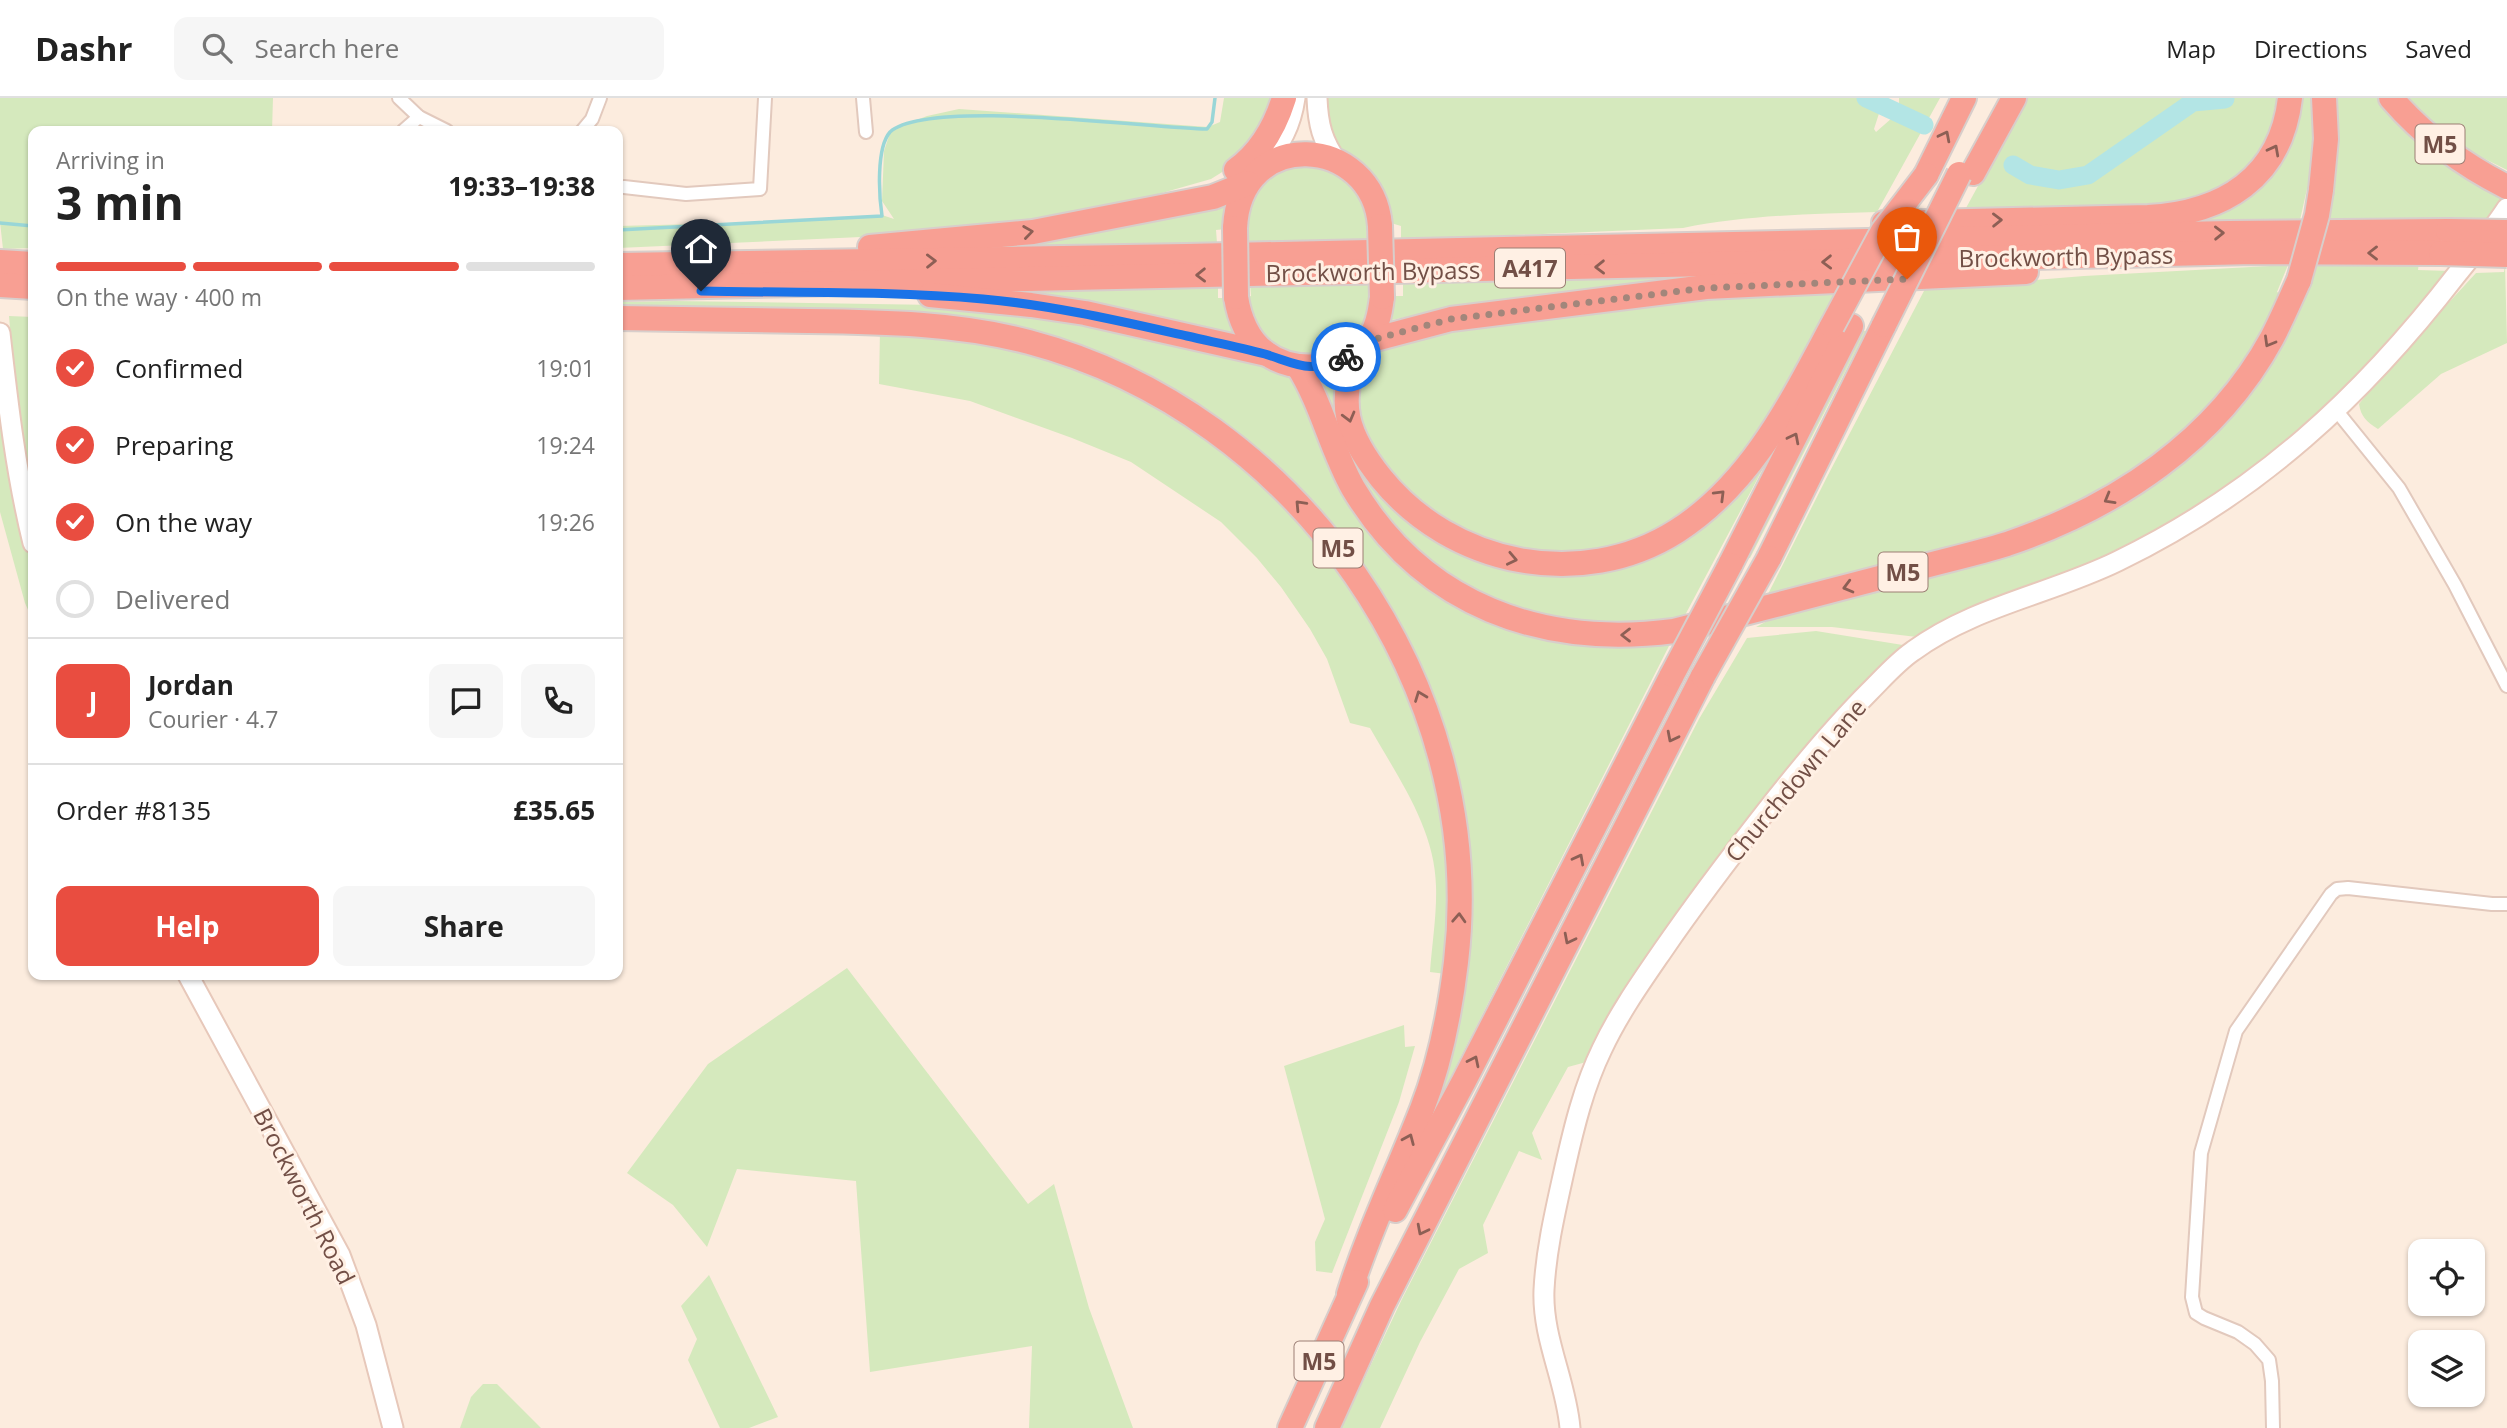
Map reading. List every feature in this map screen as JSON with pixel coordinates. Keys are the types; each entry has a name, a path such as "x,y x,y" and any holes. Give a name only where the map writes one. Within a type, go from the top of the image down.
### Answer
{"highway":[{"path":"1122,215 1227,177 1245,164 1261,146 1275,124 1284,98"},
{"name":"M5","path":"1362,346 1348,377 1345,394 1349,424 1377,472 1400,499 1438,530 1484,552 1539,564 1578,564 1618,556 1661,539 1690,521 1720,496 1773,433 1842,326 1926,175 1965,98"},
{"name":"M5","path":"1966,174 1997,98"},
{"name":"M5","path":"1327,1428 1382,1306 1703,676 1769,558 1923,248 2014,98"},
{"path":"1612,246 1790,226 2148,217 2189,212 2218,203 2247,184 2258,173 2275,150 2281,136 2290,98"},
{"name":"M5","path":"1298,366 1311,388 1336,454 1353,487 1373,518 1395,543 1434,577 1462,596 1495,613 1560,632 1635,636 1674,631 2004,545 2075,518 2104,503 2157,469 2182,449 2224,406 2272,339 2299,280 2321,190 2326,139 2325,98"},
{"name":"M5","path":"2391,98 2449,152 2501,184"},
{"path":"623,265 802,253 1033,232 1213,197 1281,158 1318,155 1338,163 1357,176 1377,205 1380,226 1379,316 1362,346"},
{"path":"1256,174 1239,200 1235,228 1236,297 1241,318 1266,354"},
{"name":"Brockworth Bypass","path":"623,289 2254,252 2445,242 2507,232"},
{"name":"Brockworth Bypass","path":"623,265 1162,257 2215,233 2445,242 2507,255"},
{"path":"623,289 920,294 985,299 1098,316 1266,354 1298,366 1327,364 1362,346 1451,319 1706,288 1987,276 2254,252"},
{"path":"0,262 28,264"},
{"path":"0,285 28,287"},
{"path":"0,297 28,300"},
{"name":"M5","path":"623,318 913,323 987,332 1053,349 1123,377 1168,400 1214,430 1293,497 1345,558 1392,633 1431,726 1453,816 1460,907 1453,985 1433,1073 1423,1107 1363,1250 1349,1294"},
{"name":"M5","path":"1290,1428 1349,1294 1464,1082 1730,565 1842,326"}],"street":[{"path":"399,98 419,117 437,126"},
{"path":"586,126 592,119 600,98"},
{"path":"624,187 685,194 760,190 765,98"},
{"path":"863,98 866,132"},
{"path":"1256,174 1280,146 1288,130 1295,98"},
{"path":"1317,98 1323,141 1338,163"},
{"path":"409,126 419,117"},
{"name":"Churchdown Lane","path":"1570,1428 1568,1401 1545,1321 1544,1293 1549,1242 1572,1137 1600,1051 1622,1011 1708,885 1814,751 1855,706 1913,651 1950,628 1980,614 2107,567 2194,521 2253,482 2336,410 2375,372 2421,321 2507,208"},
{"path":"0,333 19,481 28,520"},
{"path":"2336,410 2399,488 2455,585 2507,686"},
{"path":"2273,1428 2269,1360 2255,1344 2238,1332 2196,1312 2192,1297 2201,1153 2236,1031 2336,889 2507,904"},
{"name":"Brockworth Road","path":"191,980 340,1255 366,1325 393,1428"}],"green space":[{"path":"0,98 273,98 272,126 28,126 28,248 3,249 0,222"},
{"path":"1224,98 1278,98 1235,164 1211,179 1120,205 1074,215 883,236 623,248 623,226 773,222 882,215 894,219 882,201 884,151 891,130 927,116 959,109 1208,127 1220,122"},
{"path":"1324,98 1884,98 1874,129 1876,132 1892,118 1903,119 1905,113 1899,109 1899,98 1940,98 1877,212 1755,218 1683,228 1401,239 1401,226 1391,223 1386,201 1377,183 1331,140"},
{"path":"2026,98 2277,98 2269,133 2256,157 2238,176 2218,191 2161,204 1966,208"},
{"path":"2295,98 2315,98 2313,188 2307,189 2300,220 1958,229 2224,205"},
{"path":"2333,98 2385,98 2507,195 2493,219 2327,219 2334,189 2330,188"},
{"path":"2402,98 2507,98 2507,170 2479,156 2476,161"},
{"path":"1306,163 1350,178 1373,224 1366,225 1367,241 1249,243 1249,229 1244,229 1256,193 1271,177"},
{"path":"1231,200 1226,229 1216,230 1217,243 932,250"},
{"path":"2419,262 2418,270 2450,271 2425,305 2326,411 2234,489 2147,540 1917,637 1832,627 1756,627 1769,620 1985,564 2032,547 2184,458 2316,263"},
{"path":"2505,264 2507,343 2441,374 2378,429 2368,421 2359,404 2385,372 2476,273 2504,272"},
{"path":"2288,265 2277,292 2281,294 2257,344 2220,396 2164,451 2101,495 1999,535 1766,598 1925,289 2084,276"},
{"path":"1698,272 1707,279 1416,315 1387,321 1392,296 1403,296 1403,279"},
{"path":"1250,282 1369,282 1370,296 1365,326 1348,345 1322,356 1280,351 1259,334 1247,297 1251,296"},
{"path":"1218,283 1218,298 1227,298 1241,341 964,288"},
{"path":"1839,288 1790,383 1771,415 1728,475 1703,500 1676,521 1636,541 1593,551 1548,552 1505,545 1463,530 1425,507 1393,477 1368,440 1360,418 1352,378 1370,354 1392,344 1447,327 1637,301"},
{"path":"623,302 937,305 1033,313 1180,344 1219,357 1227,350 1295,379 1329,453 1462,604 1672,640 1432,1114 1466,867 1465,816 1459,786 1443,727 1424,675 1400,625 1372,577 1339,532 1302,490 1261,451 1217,417 1170,388 1113,361 1054,338 623,310"},
{"path":"9,316 28,317 28,482 20,444"},
{"path":"880,330 972,339 1093,372 1202,431 1318,536 1390,651 1429,753 1450,853 1446,974 1430,972 1436,907 1434,865 1422,823 1413,803 1370,728 1350,723 1327,659 1281,587 1257,558 1221,522 1131,462 970,401 879,384"},
{"path":"1859,330 1866,331 1750,558 1744,559"},
{"path":"1340,370 1357,450 1479,556 1642,553 1776,444 1683,619 1623,628 1594,626 1531,613 1473,589 1423,553 1400,531 1380,507 1356,468 1316,379"},
{"path":"0,406 7,460 28,542 28,610 0,512"},
{"path":"1816,631 1909,646 1838,717 1590,1061 1568,1067 1532,1133 1542,1160 1519,1151 1483,1225 1488,1253 1459,1269 1420,1342 1380,1428 1341,1428 1402,1299 1699,719 1747,638"},
{"path":"847,968 1028,1204 1054,1184 1089,1308 1133,1428 1029,1428 1032,1346 870,1372 856,1181 737,1169 707,1247 673,1205 627,1173 708,1064"},
{"path":"1404,1025 1405,1047 1415,1046 1399,1102 1332,1273 1316,1271 1315,1242 1325,1219 1284,1066"},
{"path":"709,1275 778,1417 749,1428 720,1428 688,1360 697,1339 681,1306"},
{"path":"483,1384 497,1384 541,1428 460,1428 471,1397"}],"waterway":[{"path":"623,230 882,216 882,149 890,132 912,122 947,117 1041,117 1207,129 1212,122 1215,98"},
{"path":"1866,98 1924,125"},
{"path":"2013,165 2030,175 2059,180 2088,175 2193,102 2225,99"},
{"path":"0,223 28,226"}],"way so far":[{"path":"1346,357 1368,341 1387,334 1451,319 1706,288 1907,279"}],"route":[{"path":"701,291 920,294 985,299 1031,304 1139,324 1266,354 1298,366 1327,364 1346,357"}]}
